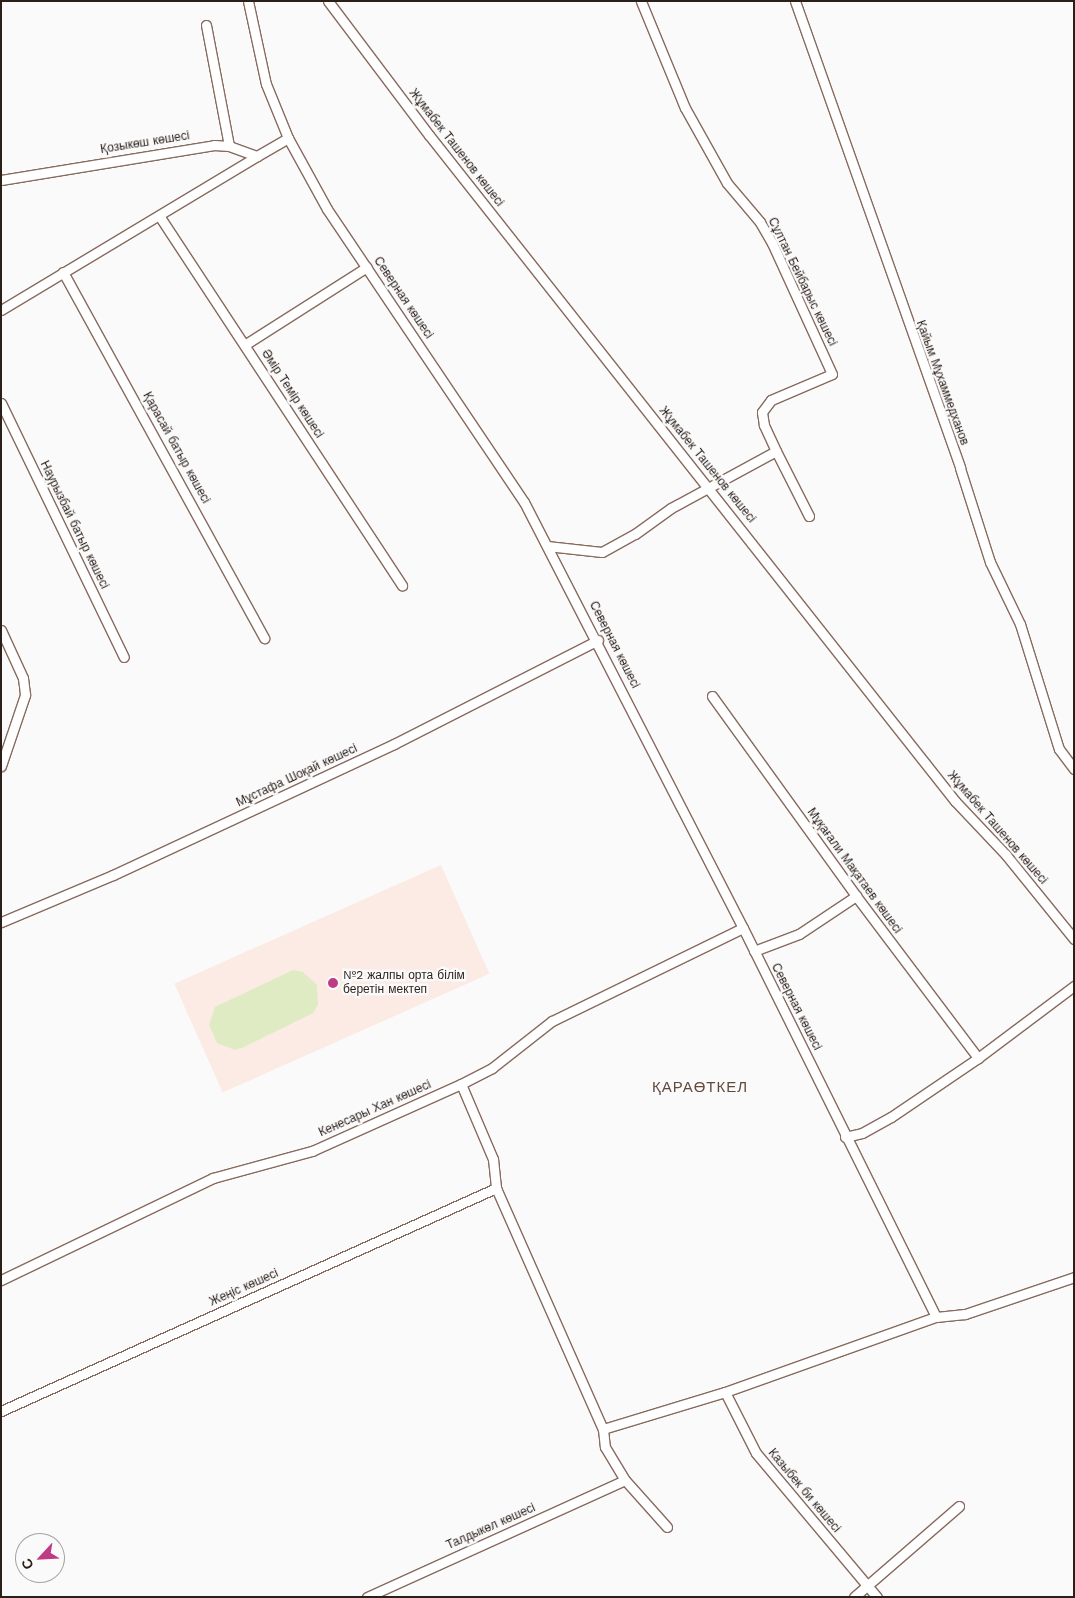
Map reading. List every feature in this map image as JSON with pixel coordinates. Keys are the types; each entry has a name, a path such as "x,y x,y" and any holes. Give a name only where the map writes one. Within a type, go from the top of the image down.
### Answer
{"street":[{"name":"Северная көшесі","path":"248,1 266,84 288,138 327,208 524,502 598,640 936,1317"},
{"name":"Жұмабек Ташенов көшесі","path":"328,1 513,242 709,487 961,808 1006,856 1074,940"},
{"name":"Сұлтан Бейбарыс көшесі","path":"641,1 685,108 727,183 768,236 832,374 771,400 762,412 764,425 776,451"},
{"name":"Қайым Мұхаммедханов","path":"795,1 960,468 990,562 1023,632 1059,749 1074,769"},
{"path":"206,25 229,146"},
{"path":"1,310 160,217 288,138"},
{"name":"Қозыкөш көшесі","path":"1,180 214,145 229,146 257,156"},
{"name":"Әмір Темір көшесі","path":"160,217 246,344 402,586"},
{"path":"246,344 367,267"},
{"name":"Қарасай батыр көшесі","path":"63,272 264,638"},
{"name":"Наурызбай батыр көшесі","path":"1,403 124,657"},
{"path":"547,546 602,552 635,534 671,508 776,451 809,516"},
{"path":"1,630 23,678 25,695 1,766"},
{"name":"Мұстафа Шоқай көшесі","path":"1,922 113,875 376,753 598,640"},
{"name":"Мұқағали Мақатаев көшесі","path":"712,696 856,896 978,1058"},
{"path":"754,951 806,930 856,896"},
{"name":"Кенесары Хан көшесі","path":"1,1280 213,1178 312,1151 461,1084 492,1068 552,1022 743,928"},
{"path":"845,1137 862,1133 891,1117 978,1058 1074,986"},
{"path":"461,1084 493,1159 496,1188 603,1429 605,1447 625,1480 667,1527"},
{"name":"Жеңіс көшесі","path":"1,1411 496,1188"},
{"path":"603,1429 725,1392 936,1317 965,1314 1074,1277"},
{"name":"Казыбек би көшесі","path":"725,1392 756,1453 877,1597"},
{"name":"Талдыкөл көшесі","path":"367,1597 625,1480"},
{"path":"854,1597 959,1506"}],"shaded area":[{"name":"№2 жалпы орта білім беретін мектеп","path":"441,865 489,974 223,1092 174,984"}],"green space":[{"path":"293,970 303,972 317,985 318,1005 313,1013 235,1050 217,1043 209,1025 215,1007"}],"place":[{"name":"№2 жалпы орта білім беретін мектеп","path":"333,983"}],"district":[{"name":"ҚАРАӨТКЕЛ","path":"700,1088"}]}
